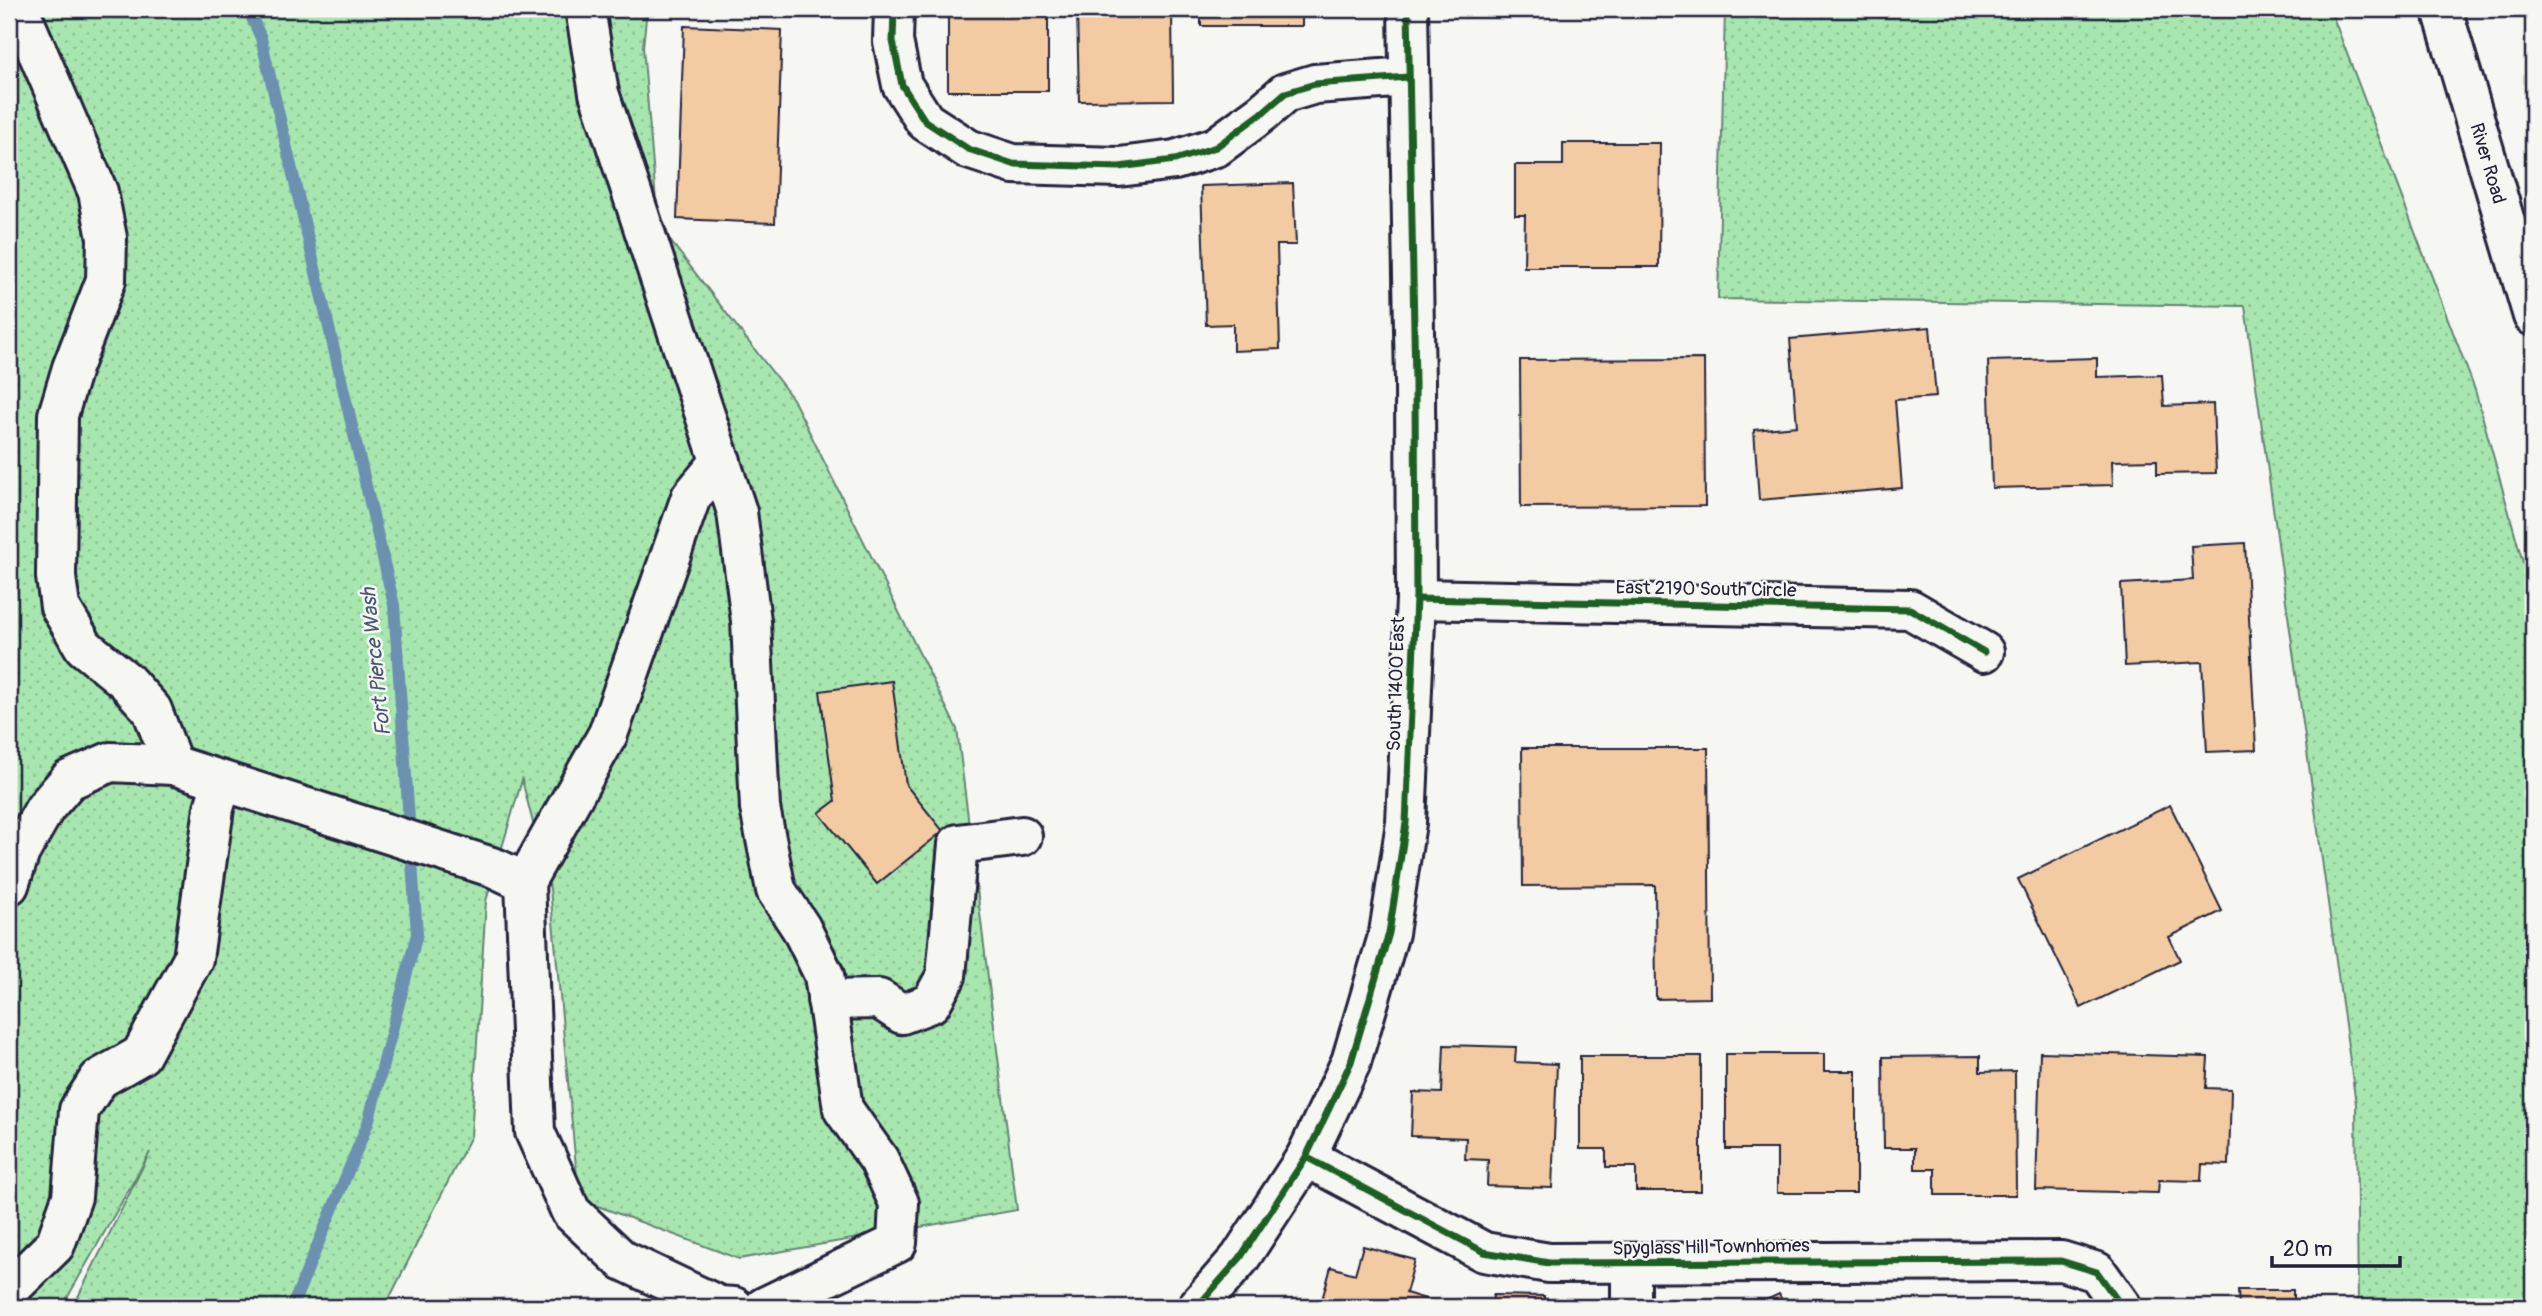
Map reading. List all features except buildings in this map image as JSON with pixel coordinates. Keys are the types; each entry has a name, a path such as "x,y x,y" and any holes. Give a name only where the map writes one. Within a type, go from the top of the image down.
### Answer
{"street":[{"path":"19,9 98,192 107,238 106,280 72,368 58,415 56,577 60,607 84,647 126,681 152,710 173,765"},
{"path":"585,9 599,93 737,512 751,621 760,808 776,890 800,928 824,975 843,1109 879,1160 899,1203 897,1243 764,1307"},
{"path":"894,9 893,41 902,85 925,121 968,149 1013,164 1119,167 1175,160 1216,147 1285,93 1315,84 1408,77"},
{"name":"South 1400 East","path":"1197,1307 1240,1258 1306,1157 1351,1062 1389,933 1406,823 1416,599 1408,9"},
{"name":"River Road","path":"2442,9 2533,316"},
{"path":"721,461 691,497 608,734 510,875 536,1132 571,1212 622,1260 719,1306 734,1307"},
{"name":"East 2190 South Circle","path":"1416,599 1910,609 1984,652"},
{"path":"9,885 20,852 39,819 69,780 110,762 173,765 510,875"},
{"path":"9,1290 55,1245 72,1197 79,1110 99,1079 141,1055 193,958 214,808 222,782"},
{"path":"827,1000 879,999 902,1014 931,1003 946,976 958,844 1022,836"},
{"name":"Spyglass Hill Townhomes","path":"1306,1157 1484,1252 1549,1263 2061,1261 2097,1272 2122,1307"},
{"name":"Spyglass Hill Townhomes","path":"1631,1264 1631,1307"}],"green space":[{"path":"9,9 647,9 643,47 658,225 793,399 957,729 1017,1210 739,1259 579,1199 550,889 522,780 486,901 471,1136 385,1307 73,1307 150,1152 62,1307 9,1307"},
{"path":"1725,9 2330,9 2475,390 2533,599 2533,1307 2358,1307 2356,1104 2245,306 1718,299"}],"waterway":[{"name":"Fort Pierce Wash","path":"248,9 261,38 394,605 417,934 368,1123 292,1307"}],"cycle path":[{"path":"894,9 893,41 902,85 925,121 968,149 1013,164 1119,167 1175,160 1216,147 1285,93 1315,84 1408,77"},
{"path":"1197,1307 1240,1258 1306,1157 1351,1062 1389,933 1406,823 1416,599 1408,9"},
{"path":"1416,599 1910,609 1984,652"},
{"path":"1306,1157 1484,1252 1549,1263 2061,1261 2097,1272 2122,1307"}]}
